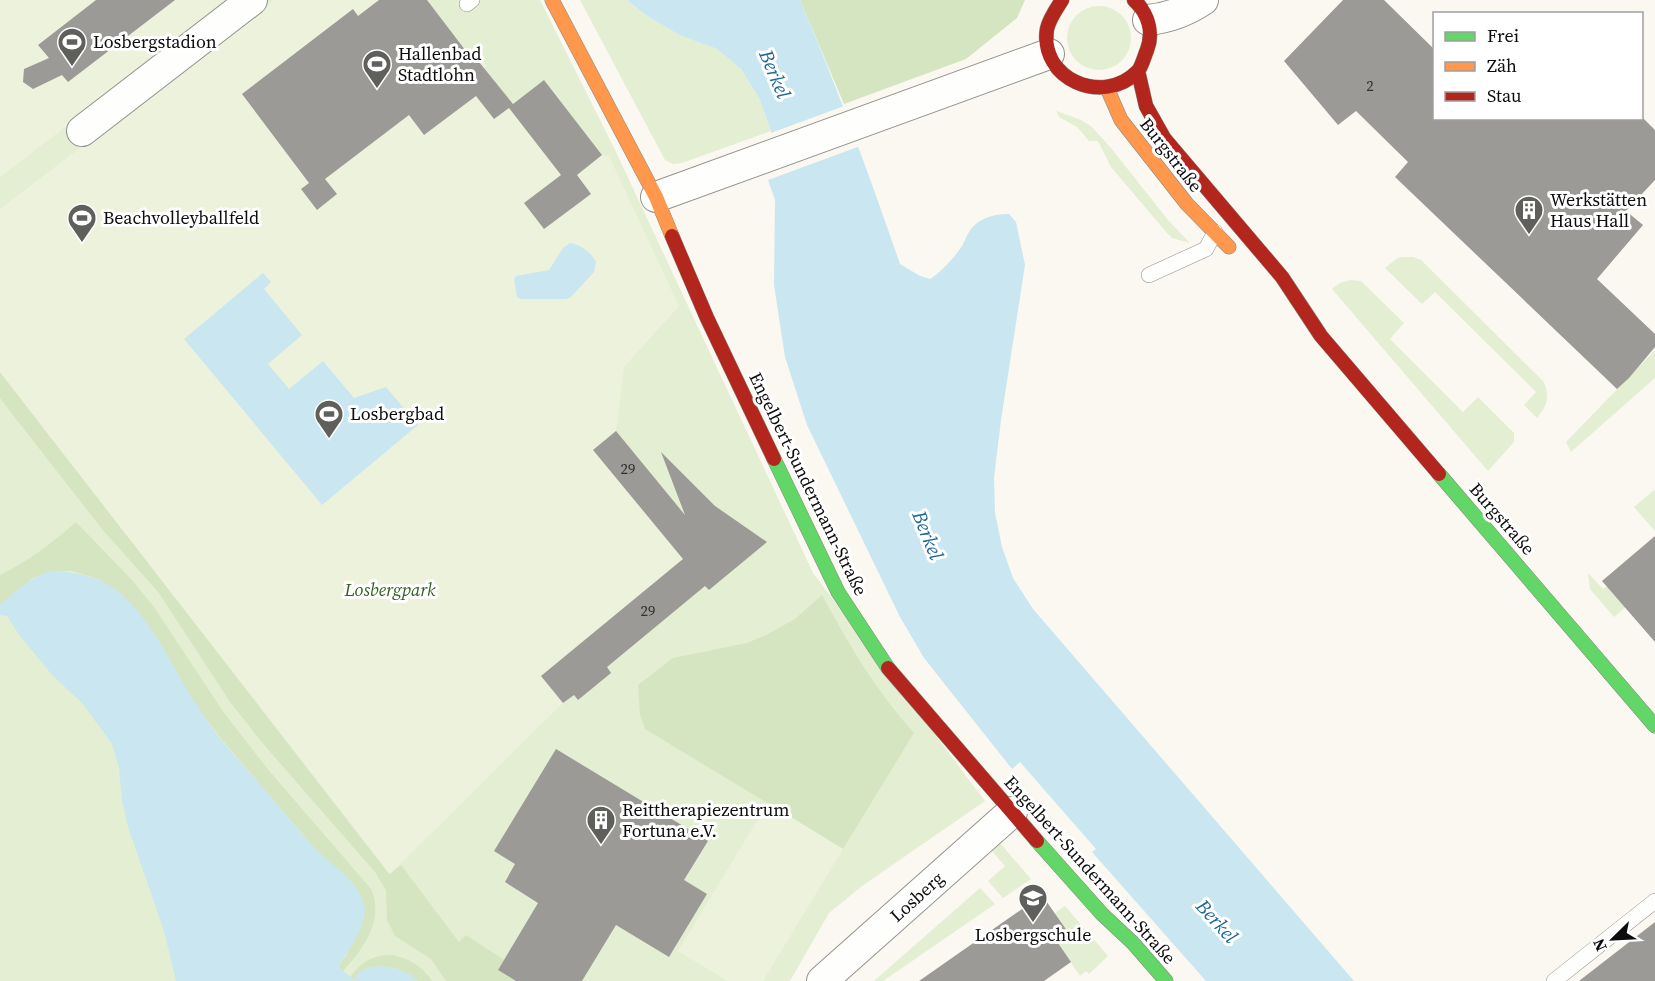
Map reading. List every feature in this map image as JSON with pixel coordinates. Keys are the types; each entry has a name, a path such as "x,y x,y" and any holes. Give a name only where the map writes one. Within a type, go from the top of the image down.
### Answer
{"main road":[{"name":"Engelbert-Sundermann-Straße","path":"552,0 656,197 707,318 838,592 882,661 1102,914 1133,943 1166,981"},
{"path":"1062,0 1053,12 1046,33 1049,54 1058,70 1072,82 1089,88 1107,88 1124,82 1138,71 1147,55 1150,38 1141,10"},
{"name":"Burgstraße","path":"1138,71 1146,106 1164,138 1282,277 1321,336"},
{"name":"Burgstraße","path":"1107,88 1121,120 1187,204 1238,255"},
{"name":"Burgstraße","path":"1280,297 1321,336 1655,726"}],"street":[{"path":"82,131 252,0"},
{"path":"1141,10 1165,18 1183,13 1203,0"},
{"path":"656,197 1049,54"},
{"name":"Losberg","path":"822,981 1012,812"}],"lane":[{"path":"1149,274 1206,249 1215,232 1230,216"},
{"path":"1554,981 1655,901"}],"green space":[{"name":"Losbergpark","path":"0,0 540,0 616,152 813,573 985,801 862,886 829,913 790,981 0,981"},
{"name":"Losbergstadion","path":"0,0 232,0 0,177"},
{"name":"Losbergbad","path":"274,0 427,0 472,59 479,54 487,66 481,70 491,83 494,81 513,103 544,80 602,155 609,156 679,306 624,367 616,431 593,450 683,559 541,676 563,703 390,874 0,372 0,209"},
{"path":"580,0 627,0 646,15 679,35 717,49 741,69 759,98 771,131 682,163 673,164 665,160"},
{"path":"800,0 1025,0 1017,18 966,59 844,104"},
{"path":"1099,6 1117,12 1125,20 1131,38 1125,56 1117,64 1099,70 1081,64 1073,56 1067,38 1073,20 1081,12"},
{"path":"1056,111 1091,126 1168,220 1190,243 1172,238 1111,167 1098,141 1089,141 1077,127 1059,117"},
{"path":"1401,257 1421,260 1543,381 1547,391 1547,401 1537,418 1524,405 1536,392 1435,292 1422,304 1385,268"},
{"path":"1350,280 1361,281 1404,323 1390,339 1463,412 1478,397 1514,433 1514,442 1488,471 1332,289"},
{"path":"1655,350 1655,378 1571,452 1566,442"},
{"path":"0,372 389,874 401,865 459,942 466,935 504,960 498,970 516,981 446,981 431,959 395,936 387,920 386,890 375,872 265,746 230,702 159,593 102,529 0,398"},
{"path":"1655,491 1655,531 1634,507"},
{"path":"76,522 131,579 154,607 222,710 266,767 371,889 375,900 374,923 358,954 343,971 338,966 347,955 354,885 314,848 223,741 119,592 98,579 72,571 53,571 33,578 0,605 0,575 40,551"},
{"path":"1588,573 1603,589 1607,586 1626,607 1614,617 1590,589"},
{"path":"822,595 864,667 887,701 914,733 843,849 645,729 640,714 638,685 673,658 747,643 766,635 795,619"},
{"path":"768,803 843,849 763,981 728,981 678,951"},
{"path":"1000,843 1031,879 1003,898 988,881 1005,866 991,850"},
{"path":"980,888 995,904 883,981 874,981"},
{"path":"1065,906 1108,956 1089,974 1086,971 1080,976 1058,943 1070,935 1055,913"},
{"path":"390,955 414,963 432,981 417,981 406,973 382,967 366,969 360,972 354,980 350,977 367,961"}],"water":[{"name":"Berkel","path":"627,0 800,0 852,131 900,264 920,276 930,279 942,269 960,249 973,227 982,220 1009,214 1016,222 1025,265 994,478 995,513 1002,547 1013,578 1033,609 1354,981 1206,981 1092,852 1096,849 1020,762 1012,769 924,658 900,617 807,425 785,357 774,285 775,200 768,180 771,131 759,98 741,69 717,49 679,35 646,15"},
{"path":"570,243 578,245 592,255 596,262 594,272 571,297 566,299 520,299 517,297 514,279 516,276 549,270 563,248"},
{"path":"263,273 271,282 264,289 302,335 268,364 289,389 323,361 354,398 386,387 418,425 322,505 184,339"},
{"path":"53,571 80,574 97,579 120,593 133,606 154,634 208,722 234,756 320,854 343,873 356,888 364,905 363,921 338,966 354,980 360,972 366,969 382,967 406,973 417,981 176,981 164,931 128,827 122,800 119,768 112,744 83,704 52,675 7,616 0,615 0,605 18,589 38,576"}],"pier":[{"path":"847,105 863,145 768,180 765,173 768,134"}],"building":[{"path":"96,0 175,0 68,82 62,75 33,89 23,82 24,69 49,58 38,45"},
{"name":"Hallenbad Stadtlohn","path":"379,0 427,0 472,59 475,57 513,104 544,80 602,155 577,175 591,194 544,229 524,203 561,175 509,108 494,119 476,96 424,135 409,115 325,179 337,194 317,210 301,189 309,183 242,94 353,9 358,16"},
{"name":"Werkstätten Haus Hall","path":"1343,0 1384,0 1433,48 1433,120 1643,120 1643,118 1655,130 1655,180 1626,211 1643,225 1597,279 1655,334 1655,347 1629,378 1617,389 1395,177 1408,162 1356,111 1338,125 1284,61"},
{"path":"616,431 685,515 661,452 715,506 767,542 709,590 705,586 607,667 611,673 578,700 574,695 563,703 541,676 683,559 593,450"},
{"path":"1655,536 1655,642 1602,581"},
{"name":"Reittherapiezentrum Fortuna e.V.","path":"556,749 708,841 684,880 707,894 669,957 616,925 582,981 516,981 498,970 538,903 505,882 515,864 494,851"},
{"name":"Losbergschule","path":"1042,895 1070,935 1058,943 1071,962 1044,981 919,981"},
{"path":"1655,922 1655,981 1579,981"}],"traffic: fast":[{"path":"774,459 838,592 888,668"},
{"path":"1439,474 1655,726"},
{"path":"1037,841 1166,981"}],"traffic: slow":[{"path":"552,0 656,197 672,236"},
{"path":"1107,88 1121,120 1187,204 1229,247"}],"traffic: jam":[{"path":"1062,0 1048,25 1047,47 1053,62 1063,74 1076,82 1092,87 1108,87 1124,82 1141,67 1149,43 1150,30 1143,11 1134,0"},
{"path":"1138,71 1146,106 1164,138 1282,277 1321,336 1439,474"},
{"path":"672,236 707,318 774,459"},
{"path":"888,668 1037,841"}],"place":[{"name":"Losbergstadion","path":"72,68"},
{"name":"Hallenbad Stadtlohn","path":"377,90"},
{"name":"Werkstätten Haus Hall","path":"1529,236"},
{"name":"Beachvolleyballfeld","path":"82,244"},
{"name":"Losbergbad","path":"329,440"},
{"name":"Reittherapiezentrum Fortuna e.V.","path":"601,846"},
{"name":"Losbergschule","path":"1033,924"}]}
